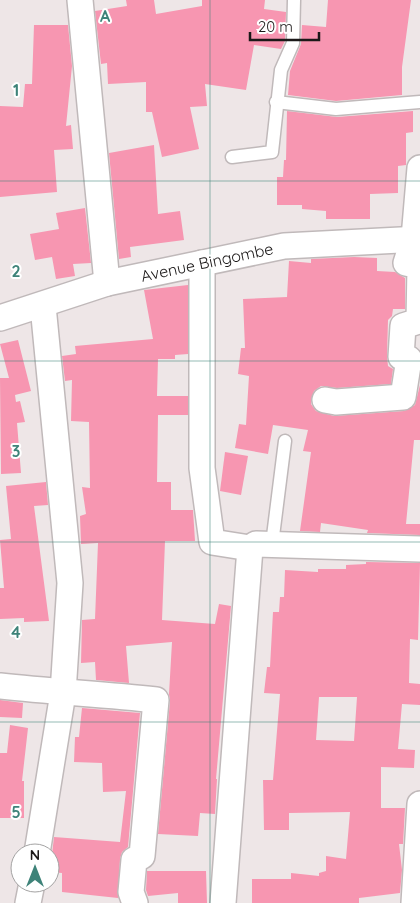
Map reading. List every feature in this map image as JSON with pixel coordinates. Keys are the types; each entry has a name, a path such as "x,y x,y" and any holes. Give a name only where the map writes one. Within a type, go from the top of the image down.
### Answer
{"street":[{"path":"80,0 107,283"},
{"path":"325,400 336,402 403,396 409,359 401,357 403,326 419,320 420,266 406,263 417,239 420,168"},
{"name":"Avenue Bingombe","path":"0,318 43,306 107,283 289,245 417,239"},
{"path":"202,263 202,468 212,542 261,546 420,549"},
{"path":"39,843 63,693 70,583 43,306"},
{"path":"223,903 261,546"},
{"path":"0,686 156,700 142,856 134,860 131,892 135,903"},
{"path":"414,903 420,804"}],"lane":[{"path":"232,157 272,152 281,70 293,43 294,0"},
{"path":"276,102 336,109 420,102"},
{"path":"261,546 285,441"}],"building":[{"path":"126,0 154,0 156,14 202,6 202,0 265,0 264,9 286,12 285,41 281,49 254,45 246,90 205,84 207,106 190,107 199,149 162,157 152,112 146,112 146,82 108,84 107,63 101,64 95,11 127,6"},
{"path":"328,0 411,0 402,67 402,95 336,101 288,95 290,71 301,44 302,25 326,27"},
{"path":"34,25 68,25 72,66 66,126 71,125 73,149 54,150 57,192 0,197 0,106 23,107 25,84 32,84"},
{"path":"287,111 337,117 413,111 413,132 406,133 406,165 398,166 398,193 370,194 370,219 326,219 326,211 302,209 302,205 277,205 277,177 283,177 284,160 286,160"},
{"path":"154,145 158,214 180,211 184,240 130,247 131,257 119,259 109,153"},
{"path":"85,208 91,263 73,264 75,276 56,279 52,257 35,260 30,234 59,229 56,213"},
{"path":"377,258 377,271 395,272 405,278 405,309 393,309 392,316 388,320 388,366 393,369 391,384 337,388 321,386 314,391 311,404 316,411 334,416 404,411 415,405 420,385 420,440 414,440 406,524 420,524 420,535 367,533 368,530 321,523 320,532 300,531 311,452 303,451 308,430 273,425 268,454 235,448 239,424 246,425 249,376 238,374 241,348 245,348 243,299 287,297 289,261 311,263 311,259"},
{"path":"188,285 188,354 175,355 175,359 158,359 157,396 188,396 188,415 158,415 157,482 171,482 171,510 193,510 195,541 165,541 162,620 215,624 219,604 231,606 216,779 215,814 200,813 198,836 158,834 170,701 172,642 126,646 129,683 96,680 95,662 81,663 82,620 95,619 98,543 81,544 80,516 86,514 82,487 90,488 89,422 71,421 72,380 65,381 62,356 76,354 75,346 153,339 144,290"},
{"path":"18,340 31,391 15,395 16,402 20,401 25,422 17,423 21,473 1,474 0,378 9,378 0,344"},
{"path":"225,452 248,456 241,495 220,491"},
{"path":"46,482 48,505 34,506 49,621 24,622 24,618 0,619 0,588 4,588 0,540 11,539 6,486"},
{"path":"366,562 420,563 418,640 410,639 409,683 420,684 420,705 402,704 398,749 415,750 414,768 381,767 381,808 405,808 403,844 399,844 402,870 400,893 359,898 359,903 252,903 252,879 291,879 291,873 319,876 319,873 326,871 326,856 346,859 350,812 289,813 289,830 264,830 263,780 273,780 280,694 264,693 267,667 270,667 273,612 279,612 280,597 284,597 285,570 318,572 318,569 346,569 346,565 366,564","holes":["319,697 357,697 354,741 316,740"]},
{"path":"0,700 23,703 22,718 0,717"},
{"path":"82,708 140,713 128,847 122,852 120,859 118,898 62,892 60,843 53,843 54,837 120,842 126,791 103,792 102,763 74,762 75,737 79,737"},
{"path":"10,725 28,728 22,781 24,781 24,818 0,818 0,753 7,753"},
{"path":"147,871 206,871 207,903 178,903 178,893 148,896 146,890"}]}
